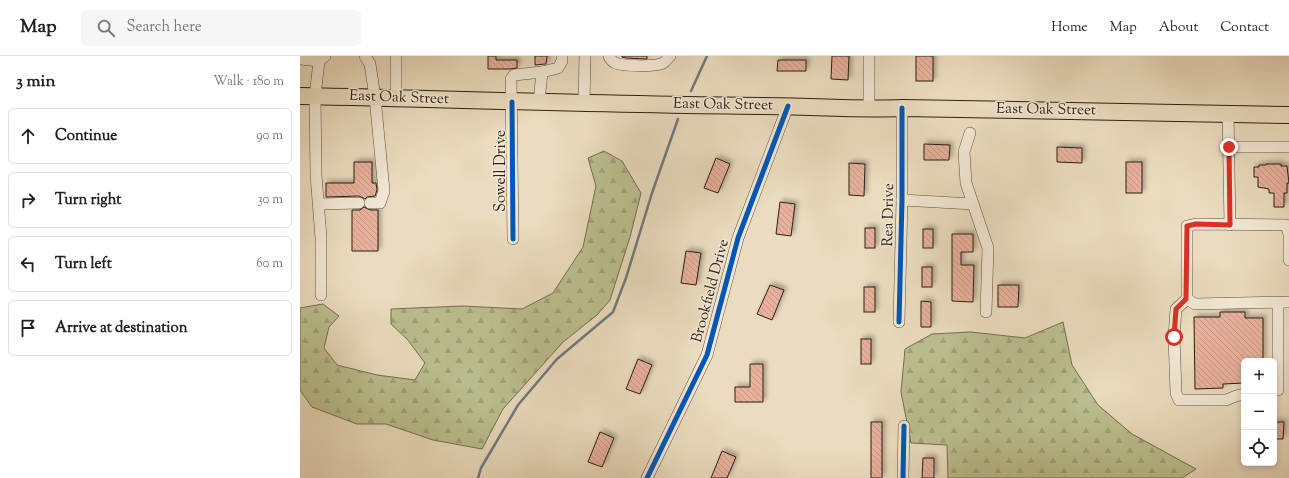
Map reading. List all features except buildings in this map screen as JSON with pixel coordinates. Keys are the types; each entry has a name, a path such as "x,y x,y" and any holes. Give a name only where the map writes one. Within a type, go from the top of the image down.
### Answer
{"highway":[{"name":"East Oak Street","path":"307,96 512,102 788,106 868,110 902,108 1289,115"}],"street":[{"path":"319,204 380,203 384,191 375,98 370,64 365,56"},
{"path":"396,56 396,98"},
{"path":"539,102 542,72 558,68 562,61 562,56"},
{"path":"584,102 585,56"},
{"path":"609,56 609,59 621,64 655,65 665,58"},
{"path":"868,110 869,56"},
{"path":"300,59 322,58 307,96 319,204 321,238 321,295"},
{"name":"Sowell Drive","path":"513,239 512,76 542,72"},
{"name":"Brookfield Drive","path":"647,478 707,355 738,238 788,106"},
{"name":"Rea Drive","path":"899,322 902,200 902,108"},
{"path":"1228,113 1230,225"},
{"path":"970,133 964,152 966,183 988,248 986,312"},
{"path":"1229,147 1289,147"},
{"path":"902,200 973,204"},
{"path":"1241,395 1226,400 1179,400 1176,393 1174,337 1176,309 1186,299 1187,226 1196,224 1286,225 1289,234 1289,260"},
{"path":"1186,299 1195,304 1284,303 1280,390"},
{"path":"903,478 904,426"}],"green space":[{"path":"604,151 622,161 641,193 630,237 610,300 597,315 563,342 503,409 482,449 433,440 386,424 357,424 312,407 300,390 300,308 323,304 339,316 329,327 324,348 337,365 377,375 415,380 425,363 407,339 391,324 391,309 462,306 522,309 553,293 583,247 596,186 588,158"},
{"path":"1063,322 1072,365 1098,405 1132,434 1196,469 1182,478 948,478 947,445 911,443 901,392 905,349 932,334 971,332 1025,338"}],"waterway":[{"path":"691,91 707,56"},
{"path":"478,478 481,468 518,405 557,359 613,312 626,278 652,193 678,119"}],"cycle path":[{"path":"512,102 513,239"},
{"path":"647,478 707,355 738,238 788,106"},
{"path":"899,322 902,200 902,108"},
{"path":"903,478 904,426"}],"route":[{"path":"1174,337 1176,309 1186,299 1187,226 1196,224 1230,225 1229,147"}]}
